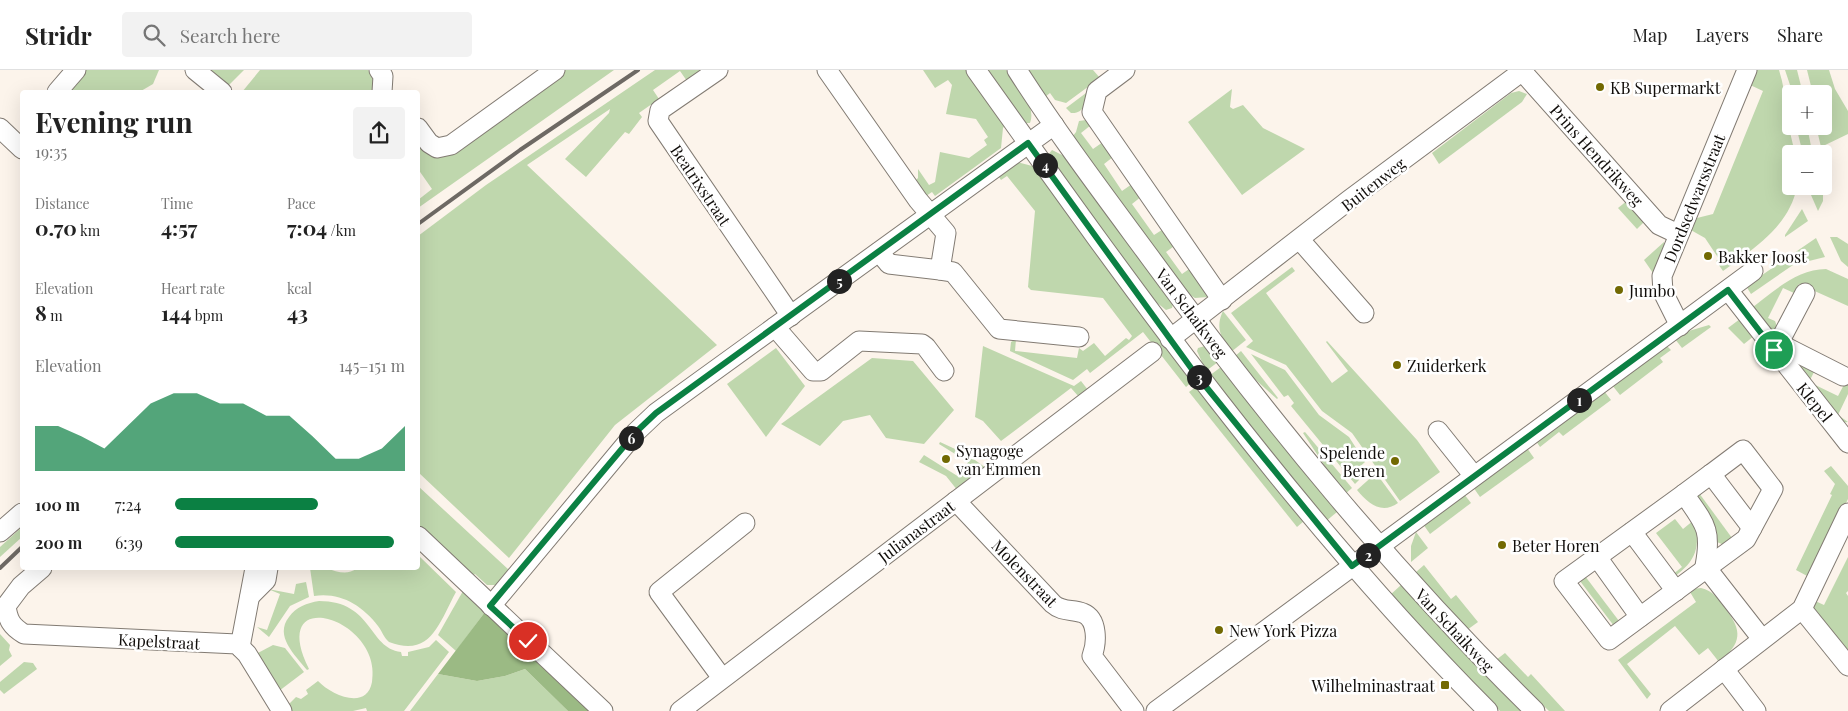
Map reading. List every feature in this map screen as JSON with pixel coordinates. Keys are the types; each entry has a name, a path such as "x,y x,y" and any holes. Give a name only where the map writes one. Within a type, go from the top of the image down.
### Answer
{"street":[{"path":"58,90 76,70"},
{"path":"195,70 220,90"},
{"path":"420,131 429,143 437,148 451,145 555,70"},
{"name":"Beatrixstraat","path":"718,70 660,110 658,121 791,316"},
{"path":"827,70 930,213 946,232 940,270"},
{"name":"Van Schaikweg","path":"976,70 1170,339 1352,566 1441,664 1488,711"},
{"name":"Van Schaikweg","path":"1017,70 1196,319 1287,438 1378,548 1460,636 1534,711"},
{"path":"1125,70 1096,91 1092,112 1222,300"},
{"name":"Buitenweg","path":"1170,339 1300,240 1349,200 1523,70"},
{"name":"Prins Hendrikweg","path":"1523,70 1659,225 1678,234"},
{"name":"Dordsedwarsstraat","path":"1680,326 1663,292 1662,276 1747,70"},
{"path":"490,606 636,432 656,413 1054,124"},
{"path":"0,128 20,140"},
{"path":"1300,240 1364,313"},
{"path":"879,252 889,264 954,272 999,329 1079,337"},
{"path":"1156,711 1753,271"},
{"name":"Klepel","path":"1728,290 1776,347 1848,442"},
{"path":"1804,293 1776,347 1843,376"},
{"path":"775,327 812,371 822,370 859,341 922,344 944,371"},
{"name":"Julianastraat","path":"680,711 1152,352"},
{"path":"1438,431 1474,476"},
{"path":"1743,450 1773,489 1746,539 1609,640 1564,580 1684,494 1743,450"},
{"path":"1711,474 1752,528"},
{"path":"1684,494 1706,524 1709,545 1706,569 1762,639"},
{"name":"Molenstraat","path":"956,501 1053,604 1060,610 1083,613 1088,616 1094,627 1096,638 1092,656 1134,711"},
{"path":"0,532 20,515"},
{"path":"1670,711 1802,609 1847,520"},
{"path":"722,678 659,592 745,523"},
{"path":"1632,532 1676,591"},
{"path":"420,538 603,711"},
{"path":"1597,558 1640,617"},
{"path":"4,620 6,606 11,597 40,570"},
{"path":"255,570 240,647 247,654 282,711"},
{"path":"250,596 266,580 268,570"},
{"path":"1802,609 1848,666"},
{"name":"Kapelstraat","path":"4,620 24,634 237,644 240,647"},
{"path":"1724,669 1756,711"}],"green space":[{"path":"83,70 159,70 153,84 143,90 67,90"},
{"path":"209,70 244,70 229,85"},
{"path":"260,70 368,70 374,84 373,90 244,90"},
{"path":"565,70 614,70 420,207 420,198 432,189 420,172 420,140 455,149"},
{"path":"655,70 709,70 689,84 680,71 653,90 659,99 639,113 642,117 629,134 625,132 586,177 565,159 609,113 610,109 527,165 717,345 615,425 509,558 420,474 420,234 486,185"},
{"path":"923,70 968,70 1006,124 1003,128 1001,148 935,196 932,192 926,196 915,181 918,178 918,169 929,185 935,182 940,152 969,158 987,145 984,140 988,137 976,119 946,114 952,85 948,80 935,88"},
{"path":"988,70 1006,70 1028,102 1031,109 1030,123 1025,123"},
{"path":"1026,70 1093,70 1100,78 1066,103 1055,100 1050,93 1045,97"},
{"path":"1754,70 1779,70 1783,85 1782,135 1791,135 1793,145 1782,145 1782,195 1794,195 1787,213 1769,235 1723,271 1716,261 1719,259 1705,238 1689,229 1693,219 1713,214 1763,91 1748,84"},
{"path":"1785,70 1797,70 1801,85 1790,85"},
{"path":"1807,70 1829,70 1835,89 1848,111 1848,134 1825,145 1821,145 1818,135 1832,135 1832,85 1811,85"},
{"path":"1232,89 1230,107 1233,109 1243,105 1263,128 1305,149 1242,195 1188,122"},
{"path":"1090,90 1082,109 1076,113 1071,113 1066,108"},
{"path":"1519,91 1527,94 1522,102 1439,164 1432,153 1511,93"},
{"path":"1086,120 1091,125 1081,133 1093,149 1103,142 1113,157 1104,164 1122,191 1132,184 1142,196 1132,204 1154,235 1165,228 1177,244 1166,252 1182,274 1192,267 1209,295 1208,297 1195,298 1185,292 1073,136 1079,121"},
{"path":"1798,135 1809,135 1811,145 1801,145"},
{"path":"1052,150 1064,156 1173,304 1172,308 1166,310 1151,298 1048,155"},
{"path":"1013,161 1036,167 1193,381 1186,387 1143,332 1090,373 1087,369 1073,380 1010,351 1011,342 1016,339 1015,351 1077,358 1079,348 1083,351 1094,343 1105,356 1126,338 1129,340 1132,336 1103,298 1031,290 1028,287 1035,211 1007,176 1001,180 999,177"},
{"path":"1811,195 1823,195 1823,201 1818,211"},
{"path":"1628,200 1646,220 1637,229 1618,208"},
{"path":"1802,209 1808,221 1785,237 1785,235"},
{"path":"1830,237 1837,237 1848,244 1848,267 1841,261"},
{"path":"1816,238 1825,257 1793,265 1751,294 1746,286"},
{"path":"1664,242 1664,248 1655,276 1644,260"},
{"path":"1292,267 1295,271 1266,293 1332,383 1348,371 1327,341 1417,440 1440,472 1400,501 1352,433 1322,411 1286,365 1246,347 1253,341 1231,313"},
{"path":"1826,269 1848,279 1848,306 1799,284 1794,293 1783,288 1768,318 1775,321 1778,329 1774,334 1749,310 1795,277 1815,270"},
{"path":"1223,311 1246,340 1231,352 1224,342 1219,327"},
{"path":"1740,319 1754,336 1744,344 1728,328"},
{"path":"1709,325 1711,327 1682,348 1675,339 1682,333"},
{"path":"1666,345 1671,350 1660,358 1663,362 1620,395 1612,385"},
{"path":"983,346 1074,386 1081,381 1088,390 1079,397 1071,388 1001,441 983,421 975,417"},
{"path":"1205,346 1218,362 1206,371 1197,351 1198,348"},
{"path":"776,348 805,386 766,437 727,384"},
{"path":"1241,351 1277,399 1248,373 1234,357"},
{"path":"1251,354 1285,370 1319,415 1349,437 1365,462 1356,470 1359,480 1355,484 1291,406 1294,403 1288,395 1284,397"},
{"path":"872,358 913,361 954,410 924,444 886,438 870,415 843,421 820,446 781,424"},
{"path":"1799,362 1815,370 1809,382 1838,396 1848,377 1848,394 1838,415 1848,422 1841,423 1795,366"},
{"path":"1221,367 1337,512 1325,522 1209,376"},
{"path":"1197,386 1304,521 1297,527 1189,392"},
{"path":"1604,391 1611,400 1563,436 1559,432 1540,447 1536,441"},
{"path":"1305,432 1352,488 1344,495 1303,433"},
{"path":"940,442 968,455 986,468 958,491 946,476 919,462 924,455 959,477 968,462 939,444"},
{"path":"1527,448 1534,458 1480,497 1473,487"},
{"path":"1831,466 1848,486 1848,499 1809,577 1796,570 1832,495 1830,494 1835,484 1824,471"},
{"path":"1376,473 1398,503 1386,508 1380,508 1370,503 1357,490"},
{"path":"420,488 509,570 497,585 487,585 475,574 471,577 420,526"},
{"path":"1699,493 1732,538 1724,545 1717,542 1695,494"},
{"path":"1464,494 1471,503 1430,534 1423,524"},
{"path":"1675,519 1683,529 1694,520 1697,546 1692,559 1674,577 1672,575 1682,567 1656,533"},
{"path":"20,529 20,539 0,557 0,547"},
{"path":"1416,532 1428,548 1411,562 1411,546"},
{"path":"420,557 456,592 432,635 415,645 403,646 389,642 372,619 358,606 333,596 314,596 310,570 350,572 353,570 420,570"},
{"path":"1848,557 1848,591 1846,593 1848,596 1848,658 1811,606 1813,600 1824,605"},
{"path":"1424,565 1451,599 1456,595 1478,622 1467,630 1415,573"},
{"path":"1585,576 1619,621 1614,626 1580,581"},
{"path":"306,582 309,597 290,606 269,637 257,627 267,630 280,594 268,589 294,594 296,584"},
{"path":"1401,585 1521,711 1500,711 1389,596"},
{"path":"1701,588 1715,595 1731,616 1737,630 1736,643 1719,662 1708,648 1699,655 1675,626 1627,664 1651,694 1647,699 1618,660 1696,602 1690,592 1692,589"},
{"path":"463,591 485,612 456,651 438,635"},
{"path":"319,601 337,603 350,608 360,616 382,642 390,649 401,652 402,656 408,656 408,652 429,647 436,640 449,652 404,711 367,711 366,708 353,711 291,711 288,705 296,697 301,699 308,694 306,690 318,681 331,691 348,698 363,696 369,691 372,682 371,660 361,641 346,627 328,619 313,618 302,626 300,642 309,669 307,670 292,652 285,638 285,624 298,608"},
{"path":"485,612 591,711 568,711 525,669 505,676 477,681 438,674"},
{"path":"0,634 10,645 9,650 12,656 0,666"},
{"path":"273,645 285,648 304,672 279,691 256,654"},
{"path":"1505,653 1528,677 1531,674 1565,711 1549,711 1496,660"},
{"path":"24,662 33,663 37,669 4,694 0,690 0,682"},
{"path":"525,669 568,711 410,711 438,674 477,681 505,676"}],"railway":[{"path":"420,223 520,150 638,70"},
{"path":"0,568 20,549"}],"place":[{"name":"KB Supermarkt","path":"1600,87"},
{"name":"Bakker Joost","path":"1708,256"},
{"name":"Jumbo","path":"1619,290"},
{"name":"Zuiderkerk","path":"1397,365"},
{"name":"Synagoge van Emmen","path":"946,459"},
{"name":"Spelende Beren","path":"1395,461"},
{"name":"Beter Horen","path":"1502,545"},
{"name":"New York Pizza","path":"1219,630"},
{"name":"Wilhelminastraat","path":"1445,685"}],"route":[{"path":"528,641 490,606 636,432 656,413 1028,143 1194,372 1352,566 1728,290 1774,350"}]}
